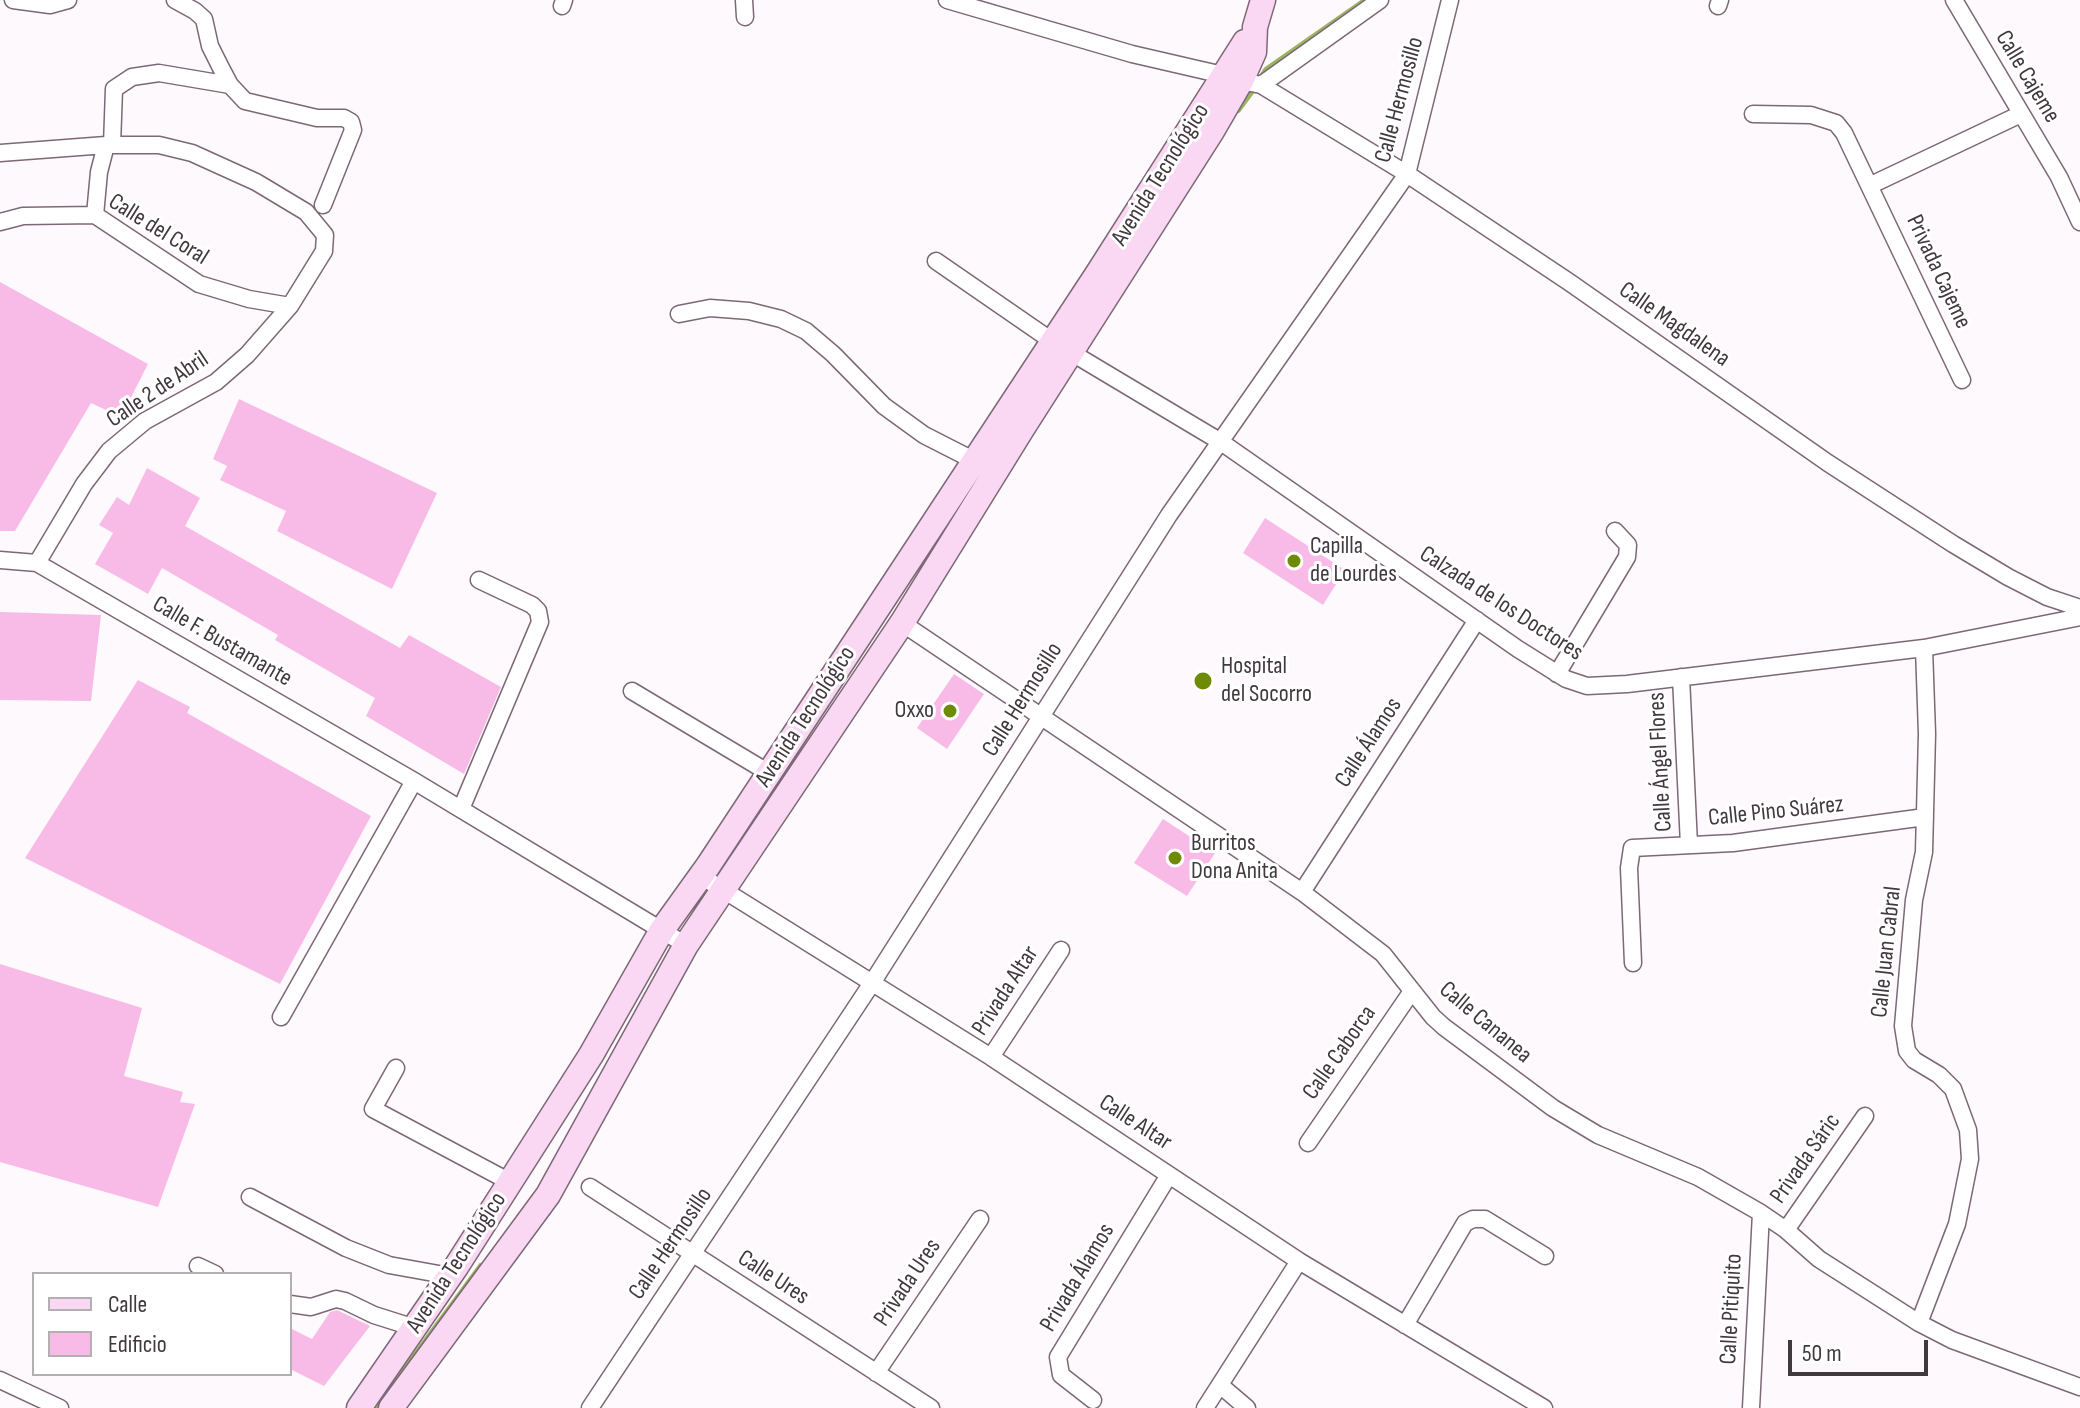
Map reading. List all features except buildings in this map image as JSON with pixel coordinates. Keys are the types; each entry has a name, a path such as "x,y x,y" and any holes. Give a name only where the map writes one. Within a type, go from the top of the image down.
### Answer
{"main road":[{"name":"Avenida Tecnológico","path":"359,1408 450,1276 591,1055 662,930 701,876 975,461 1061,346 1234,86 1263,0"},
{"name":"Avenida Tecnológico","path":"391,1408 548,1195 686,945 902,623 1061,346"}],"street":[{"path":"13,0 50,5 68,0"},
{"path":"175,0 204,19 210,46 230,85 245,101 317,118 344,118 351,122 353,130 323,205"},
{"path":"744,0 745,17"},
{"name":"Calle Magdalena","path":"947,0 1234,86 1407,174 1582,291 1828,463 1940,536 2008,577 2047,597 2080,608"},
{"path":"1234,86 1380,0"},
{"name":"Calle Hermosillo","path":"590,1408 872,983 1169,515 1407,174 1450,0"},
{"name":"Calle Cajeme","path":"1954,0 2059,177 2080,222"},
{"path":"95,215 99,172 109,145 114,89 132,77 159,73 230,85"},
{"name":"Privada Cajeme","path":"1753,114 1811,115 1836,123 1844,133 1962,380"},
{"path":"1871,185 2021,114"},
{"name":"Calle 2 de Abril","path":"0,153 109,145 159,145 192,153 256,182 306,212 325,235 324,251 290,306 247,355 216,382 145,421 109,451 84,484 37,563"},
{"name":"Calle del Coral","path":"0,222 23,216 95,215 199,284 249,299 290,306"},
{"name":"Calzada de los Doctores","path":"936,261 1061,346 1221,442 1557,674 1587,686 1924,648 2080,617"},
{"path":"679,314 710,308 749,311 781,319 806,331 884,406 924,435 975,461"},
{"path":"1557,674 1627,557 1628,545 1615,531"},
{"name":"Calle F. Bustamante","path":"0,560 37,563 414,781 686,945"},
{"path":"461,809 540,622 538,611 532,605 479,580"},
{"name":"Calle Álamos","path":"1302,892 1477,620"},
{"name":"Calle Cananea","path":"902,623 1302,892 1383,954 1444,1027 1553,1108 1598,1135 1698,1177 1761,1213 1819,1259 1919,1323 1952,1340 2080,1387"},
{"name":"Calle Juan Cabral","path":"1919,1323 1957,1224 1970,1159 1968,1130 1953,1089 1939,1075 1914,1060 1904,1039 1914,900 1924,852 1927,734 1924,648"},
{"name":"Calle Ángel Flores","path":"1681,677 1689,845"},
{"path":"632,691 769,773"},
{"path":"281,1017 414,781"},
{"name":"Calle Pino Suárez","path":"1633,963 1629,868 1632,848 1733,843 1925,817"},
{"name":"Calle Altar","path":"701,876 991,1057 1299,1261 1544,1408"},
{"name":"Privada Altar","path":"991,1057 1061,950"},
{"name":"Calle Caborca","path":"1308,1143 1412,991"},
{"path":"396,1068 373,1109 510,1182"},
{"name":"Privada Sáric","path":"1786,1230 1865,1116"},
{"name":"Privada Álamos","path":"1093,1400 1061,1375 1058,1357 1169,1175"},
{"name":"Calle Ures","path":"590,1187 931,1408"},
{"path":"250,1197 360,1254 389,1265 450,1276"},
{"name":"Calle Pitiquito","path":"1751,1408 1761,1213"},
{"name":"Privada Ures","path":"876,1373 980,1219"},
{"path":"1405,1325 1465,1223 1473,1219 1485,1219 1545,1256"},
{"path":"1205,1408 1299,1261"},
{"path":"198,1266 211,1272"},
{"path":"292,1304 311,1307 336,1299 415,1328"},
{"path":"0,1380 60,1408"},
{"path":"1220,1385 1247,1408"}],"waterway":[{"path":"1261,78 1266,70 1366,0"},
{"path":"1238,110 1255,87"},
{"path":"376,1408 481,1266"}],"place":[{"name":"Capilla de Lourdes","path":"1294,561"},
{"name":"Hospital del Socorro","path":"1203,681"},
{"name":"Oxxo","path":"950,711"},
{"name":"Burritos Dona Anita","path":"1175,858"}]}
